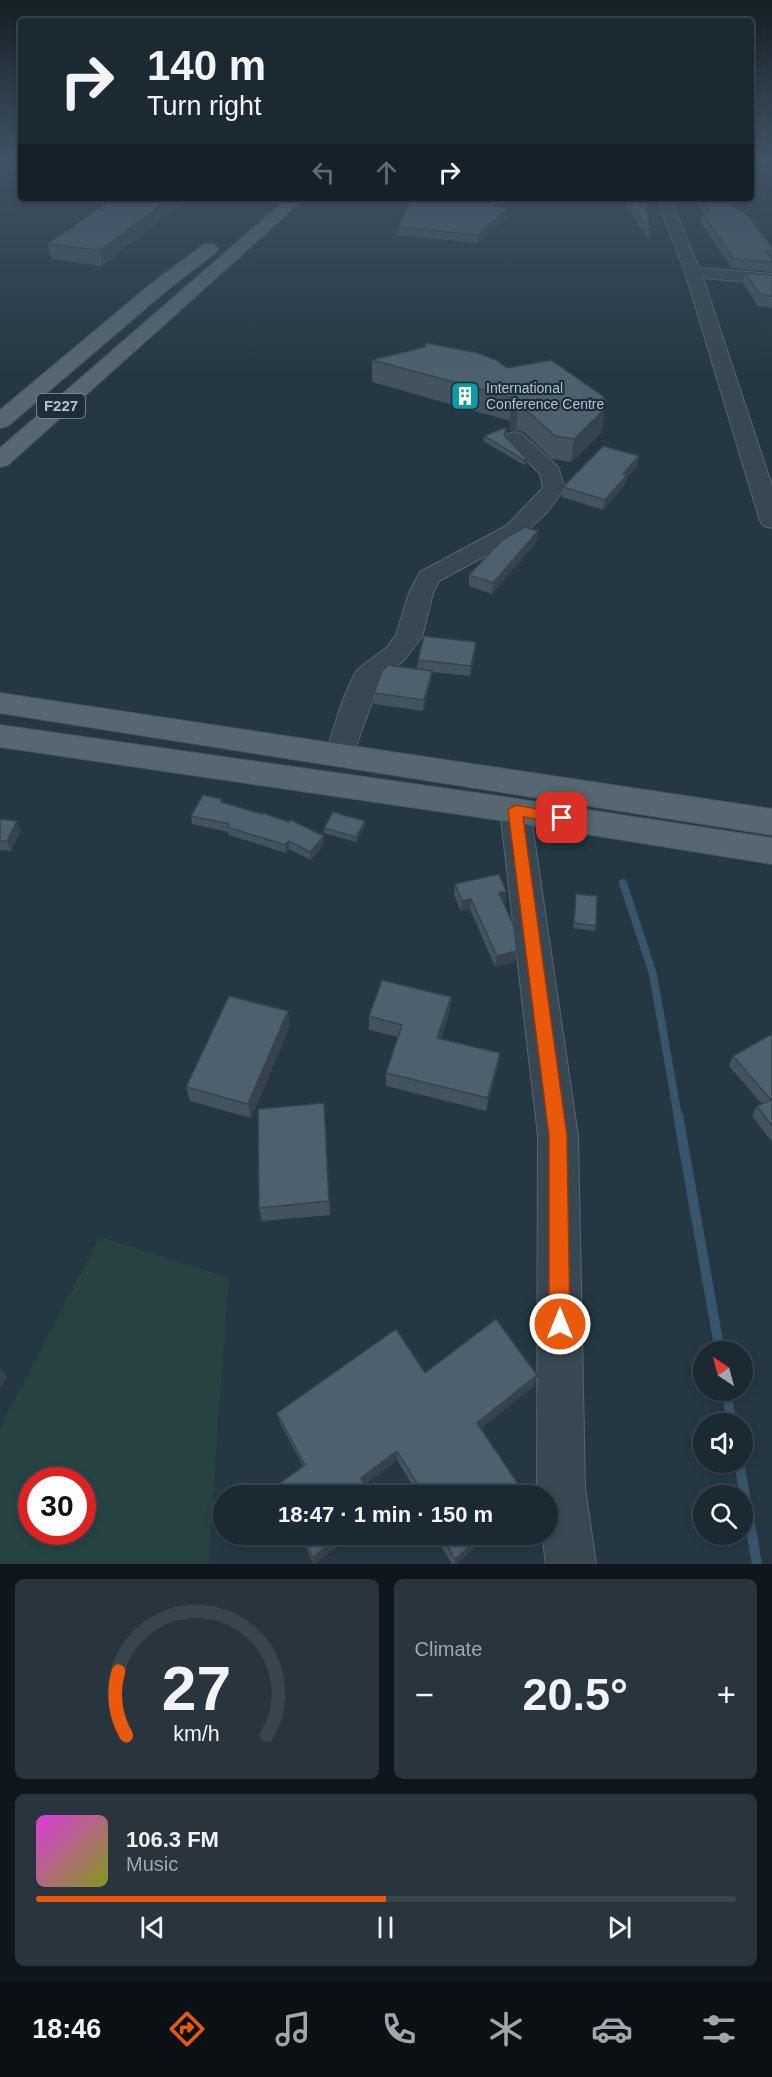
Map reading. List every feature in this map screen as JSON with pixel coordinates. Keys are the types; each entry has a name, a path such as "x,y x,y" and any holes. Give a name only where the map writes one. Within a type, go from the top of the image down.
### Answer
{"main road":[{"path":"3,416 159,287 238,229"},
{"name":"F227","path":"0,460 244,229"},
{"name":"F227","path":"0,441 113,352 262,229"},
{"path":"0,482 200,301 216,284 231,256"},
{"path":"0,703 772,822"},
{"path":"0,736 515,810 772,851"}],"street":[{"path":"676,229 693,272 772,521"},
{"path":"693,272 772,279"},
{"path":"340,756 356,702 368,675 395,654 408,637 421,593 429,577 514,531 554,489 550,472 515,438"},
{"path":"515,810 558,1136 561,1488 571,1564"}],"green space":[{"path":"100,1237 229,1278 208,1564 0,1564 0,1428"}],"building":[{"path":"70,229 128,229 100,250 48,244"},
{"path":"418,229 485,229 478,235"},
{"path":"713,229 758,229 772,247 772,251 765,251 772,262 734,259"},
{"path":"745,273 772,275 772,296 760,294"},
{"path":"426,343 478,353 496,360 507,368 551,360 603,396 606,402 605,409 574,439 555,436 526,410 518,407 511,409 528,402 372,360 425,347"},
{"path":"507,427 504,435 527,459 524,460 484,436"},
{"path":"603,446 639,456 623,474 627,475 605,500 563,487"},
{"path":"525,527 538,531 493,583 469,575 502,540"},
{"path":"424,636 476,642 471,666 418,660"},
{"path":"388,665 432,671 424,700 374,693 382,671"},
{"path":"203,795 222,799 221,802 289,822 291,820 324,836 310,852 289,841 285,845 227,827 229,824 191,816"},
{"path":"333,812 365,821 356,837 324,828"},
{"path":"0,819 17,821 7,841 0,841"},
{"path":"499,874 506,891 499,893 514,926 517,951 497,956 471,899 462,901 455,884"},
{"path":"576,894 597,896 596,926 574,923"},
{"path":"382,980 451,997 437,1038 500,1053 488,1098 386,1073 402,1025 369,1016"},
{"path":"229,996 288,1011 248,1104 186,1087"},
{"path":"772,1034 772,1126 757,1106 771,1100 733,1056"},
{"path":"324,1103 329,1201 259,1208 258,1109"},
{"path":"496,1319 537,1375 477,1423 519,1485 418,1485 397,1451 361,1478 364,1485 277,1485 305,1465 277,1413 396,1329 425,1373"},
{"path":"307,1545 328,1545 313,1557"},
{"path":"447,1545 471,1545 455,1559"}],"waterway":[{"path":"623,883 653,974 678,1117"},
{"path":"678,1115 718,1341"},
{"path":"728,1401 730,1413"},
{"path":"741,1473 757,1564"}],"place":[{"name":"International Conference Centre","path":"465,396"}],"route":[{"path":"560,1324 558,1136 515,810 562,818"}]}
